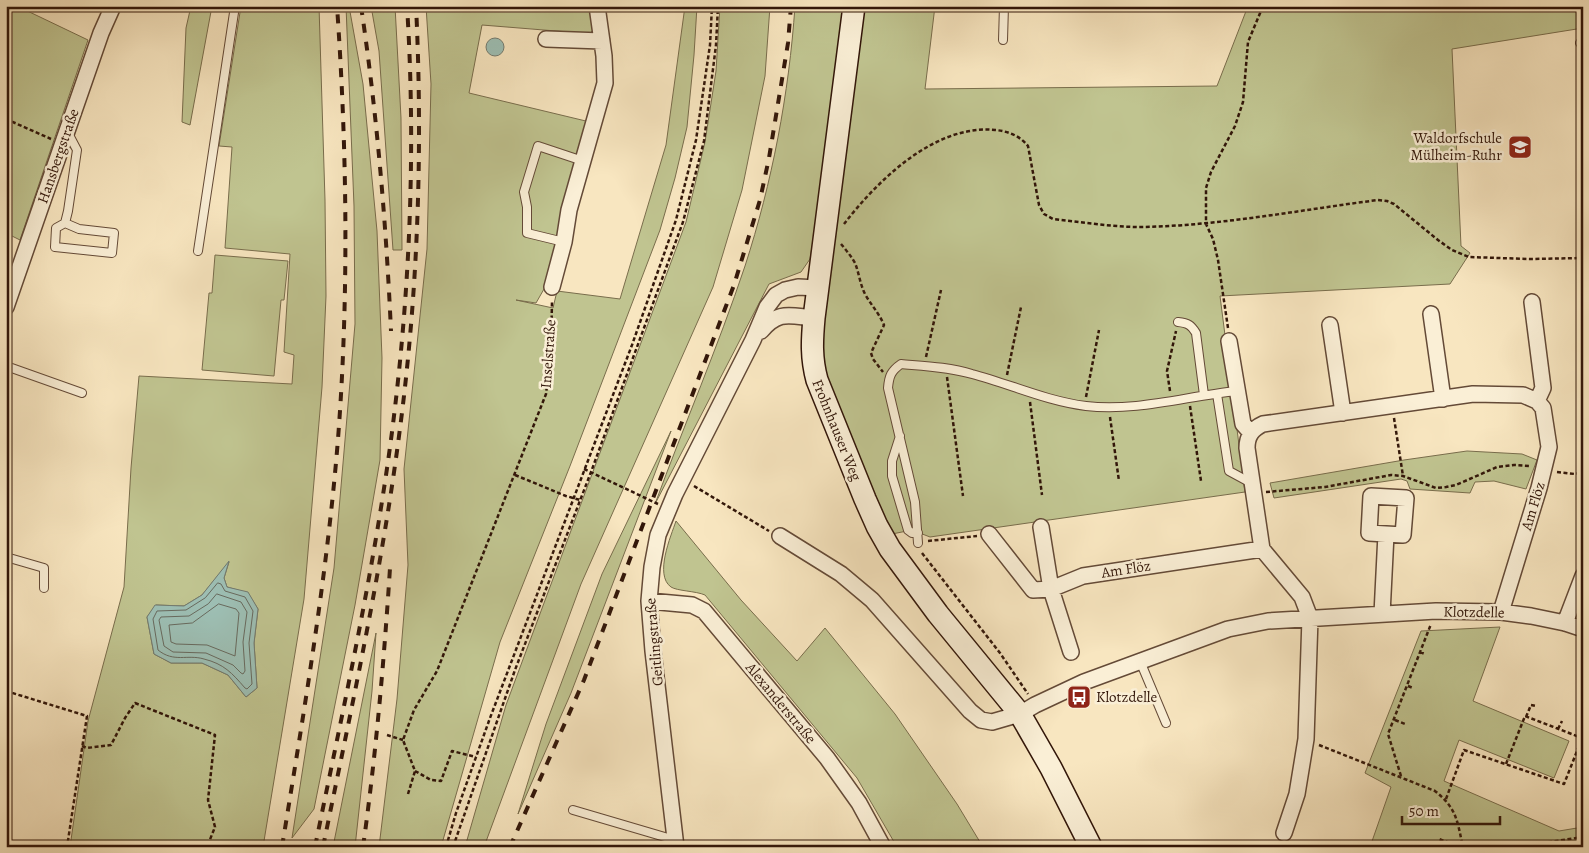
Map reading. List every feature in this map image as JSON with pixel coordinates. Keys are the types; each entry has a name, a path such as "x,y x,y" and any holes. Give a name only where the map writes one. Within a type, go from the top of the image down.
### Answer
{"main road":[{"name":"Frohnhauser Weg","path":"854,6 814,318 812,364 877,526 890,548 938,614 1027,709 1051,768 1092,847"}],"street":[{"name":"Hansbergstraße","path":"6,307 101,33 113,6"},
{"path":"552,287 564,242 569,210 606,83 597,6"},
{"path":"546,39 602,41"},
{"name":"Geitlingstraße","path":"676,844 653,651 649,601 652,567 658,535 682,479 753,340 767,307 776,295 785,290 798,287 818,288"},
{"path":"1284,834 1297,794 1306,739 1310,618 1302,597 1262,549 1247,441 1255,428 1263,424 1473,394 1523,395 1537,401 1543,388 1532,302"},
{"path":"1432,314 1443,399"},
{"name":"Geitlingstraße","path":"753,340 769,322 781,316 814,318"},
{"path":"1330,325 1342,413"},
{"path":"1229,341 1243,424 1251,433"},
{"name":"Am Flöz","path":"1501,612 1549,447 1543,408 1537,401"},
{"path":"1041,527 1051,590 1071,652"},
{"path":"989,534 1033,590 1051,590"},
{"path":"1382,614 1386,534"},
{"path":"780,536 856,585 872,600 970,712 981,720 992,722 1027,709"},
{"name":"Am Flöz","path":"1051,590 1083,576 1262,549"},
{"path":"1565,623 1583,576"},
{"name":"Alexanderstraße","path":"649,601 692,605 704,611 827,758 859,803 882,847"},
{"name":"Klotzdelle","path":"1027,709 1084,682 1140,661 1228,629 1268,620 1436,611 1501,612 1565,623 1583,629"}],"lane":[{"path":"198,251 235,6"},
{"path":"1003,40 1004,6"},
{"path":"64,138 77,150 68,211 65,223 56,228 55,247 112,253 114,233 79,229 65,223"},
{"path":"564,242 527,233 527,207 524,192 538,146 583,161"},
{"path":"1178,322 1187,323 1192,326 1196,333 1204,395"},
{"path":"918,542 915,502 888,388 893,370 901,364 946,368 971,373 1056,401 1109,408 1143,405 1237,391"},
{"path":"6,366 82,392"},
{"path":"1217,394 1229,471 1254,488"},
{"path":"900,436 892,461 892,476 908,530 918,534"},
{"path":"6,557 44,568 44,588"},
{"path":"1140,661 1166,723"},
{"path":"573,810 676,844"}],"path":[{"path":"446,847 476,757 632,345 676,220 696,140 710,45 712,6"},
{"path":"453,847 515,670 591,472 683,222 704,140 716,45 718,6"},
{"path":"1229,341 1218,260 1213,239 1206,224 1206,188 1211,172 1235,126 1243,102 1248,42 1263,6"},
{"path":"6,119 64,138"},
{"path":"840,228 873,189 894,170 918,153 941,141 967,132 985,129 998,130 1023,139 1028,146 1039,205 1044,214 1053,219 1140,227 1206,224 1369,201 1387,201 1404,210 1452,250 1469,257 1583,258"},
{"path":"836,239 850,255 855,264 861,286 884,325 871,353 873,360 889,379"},
{"name":"Inselstraße","path":"403,740 414,710 436,671 546,394 551,350 552,287"},
{"path":"925,366 940,290"},
{"path":"1005,384 1021,307"},
{"path":"1172,400 1166,371 1178,322"},
{"path":"1085,406 1100,330"},
{"path":"946,368 962,496"},
{"path":"1029,393 1042,494"},
{"path":"1189,398 1201,481"},
{"path":"1392,406 1402,476"},
{"path":"1109,408 1119,481"},
{"path":"1254,488 1325,487 1383,475 1402,476 1436,488 1456,485 1497,467 1526,466 1562,474 1583,472"},
{"path":"584,469 668,509"},
{"path":"515,475 580,500"},
{"path":"682,479 764,529 780,536"},
{"path":"989,534 918,542 922,553 1000,653 1027,709"},
{"path":"1402,777 1388,734 1436,611"},
{"path":"1420,652 1426,654"},
{"path":"1408,686 1413,688"},
{"path":"6,691 87,716 67,847"},
{"path":"82,746 87,748 111,745 135,703 215,735 208,800 215,826 207,847"},
{"path":"1506,764 1531,704 1536,706"},
{"path":"1446,799 1464,750 1564,784 1582,737 1526,717"},
{"path":"1394,720 1405,724"},
{"path":"1558,729 1562,721"},
{"path":"387,735 403,740 415,771 408,794"},
{"path":"1306,739 1435,790 1446,799 1457,818 1462,843 1461,847 1439,839"},
{"path":"415,771 431,780 441,781 452,751 476,757"},
{"path":"1516,847 1583,837"}],"green space":[{"path":"6,6 17,6 88,40 20,240 6,233 6,136 11,123 6,121"},
{"path":"191,6 212,6 190,125 182,122 186,28"},
{"path":"241,6 319,6 326,296 322,387 304,599 263,847 70,847 88,721 124,587 139,376 292,384 294,355 284,352 290,254 225,248 232,147 219,146","holes":["229,562 224,578 227,587 248,593 258,609 254,643 257,688 246,697 228,675 202,663 171,663 154,654 147,617 156,605 184,606 202,595"]},
{"path":"346,6 349,6 363,84 377,231 382,358 380,460 355,605 314,809 292,838 334,568 355,324 354,206"},
{"path":"371,6 395,6 401,118 402,250 393,250 379,51"},
{"path":"426,6 591,6 593,34 482,25 469,93 590,122 548,282 536,303 516,300 553,308 557,291 620,299 666,145 685,6 697,6 687,127 660,230 570,466 500,642 441,847 379,847 397,699 408,565 404,469 427,249 431,84"},
{"path":"720,6 770,6 765,76 742,190 713,287 581,584 484,847 465,847 506,705 686,222 705,142 716,71"},
{"path":"795,6 935,6 925,89 1217,86 1248,6 1583,6 1583,28 1452,49 1461,246 1470,253 1450,284 1220,296 1245,492 930,537 912,530 892,534 827,381 818,343 825,169 810,259 801,272 769,284 655,504 724,326 755,235 784,105"},
{"path":"215,255 288,261 284,300 281,300 274,376 202,370 209,293 212,293"},
{"path":"671,431 571,693 518,814 546,724 602,574"},
{"path":"1467,451 1522,454 1537,460 1526,489 1494,481 1475,482 1470,493 1410,489 1407,481 1401,479 1274,498 1270,483 1404,460"},
{"path":"676,521 741,600 797,661 825,628 895,714 957,804 983,847 897,847 857,778 705,595 671,587 666,581 664,574 665,555"},
{"path":"1500,627 1473,701 1569,741 1554,778 1459,740 1444,781 1559,831 1583,827 1583,847 1370,847 1391,787 1365,773 1421,631"},
{"path":"376,633 372,691 355,847 333,847"}],"water":[{"path":"495,38 501,41 504,47 501,53 495,56 489,53 486,47 489,41"},
{"path":"229,561 224,578 227,587 248,592 258,609 254,643 257,688 246,697 228,675 202,663 171,663 154,654 147,617 155,605 184,606 202,595"}],"railway":[{"path":"282,847 328,541 342,385 345,277 345,168 337,6"},
{"path":"361,6 380,168 391,331"},
{"path":"315,847 367,588 385,484 398,379 410,219 411,113 407,6"},
{"path":"323,847 355,693 392,488 411,329 419,167 416,6"},
{"path":"510,847 584,680 734,285 760,200 769,158 788,43 791,6"},
{"path":"363,847 379,708 390,568"}],"place":[{"name":"Waldorfschule Mülheim-Ruhr","path":"1520,147"},
{"name":"Klotzdelle","path":"1079,697"}]}
